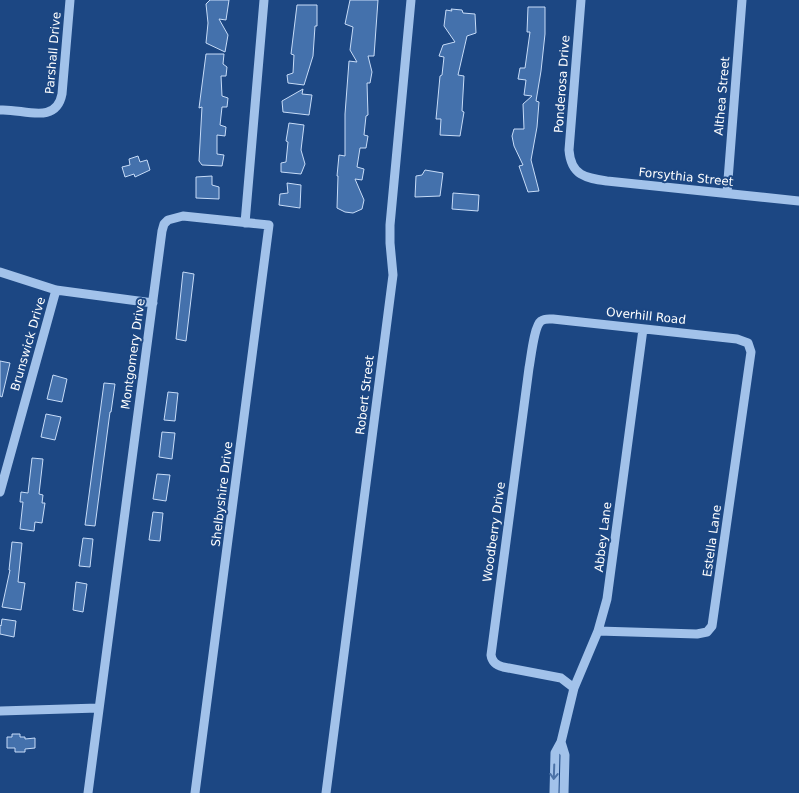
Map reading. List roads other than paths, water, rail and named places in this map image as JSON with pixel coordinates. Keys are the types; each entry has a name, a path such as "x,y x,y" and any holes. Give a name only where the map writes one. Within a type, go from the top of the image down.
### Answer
{"street":[{"name":"Parshall Drive","path":"0,110 48,114 59,106 62,94 70,0"},
{"path":"245,223 264,0"},
{"name":"Robert Street","path":"326,793 393,275 390,225 411,0"},
{"name":"Ponderosa Drive","path":"574,168 570,157 570,142 581,0"},
{"name":"Althea Street","path":"727,193 742,0"},
{"name":"Forsythia Street","path":"574,168 580,174 592,179 799,201"},
{"name":"Montgomery Drive","path":"88,793 162,231 168,220 183,216 245,223"},
{"name":"Shelbyshire Drive","path":"196,792 270,226 245,223"},
{"path":"0,272 56,290 152,303"},
{"name":"Brunswick Drive","path":"0,492 56,290"},
{"name":"Overhill Road","path":"541,321 554,319 737,339 748,343"},
{"name":"Woodberry Drive","path":"541,321 536,330 529,368 491,655 493,661 503,667 562,678 574,688"},
{"name":"Abbey Lane","path":"554,793 555,753 562,742 574,688 598,632 611,577 643,329"},
{"name":"Estella Lane","path":"598,632 698,634 707,632 712,626 751,352 748,343"},
{"path":"0,711 98,708"},
{"name":"Abbey Lane","path":"562,742 565,755 564,793"}]}
